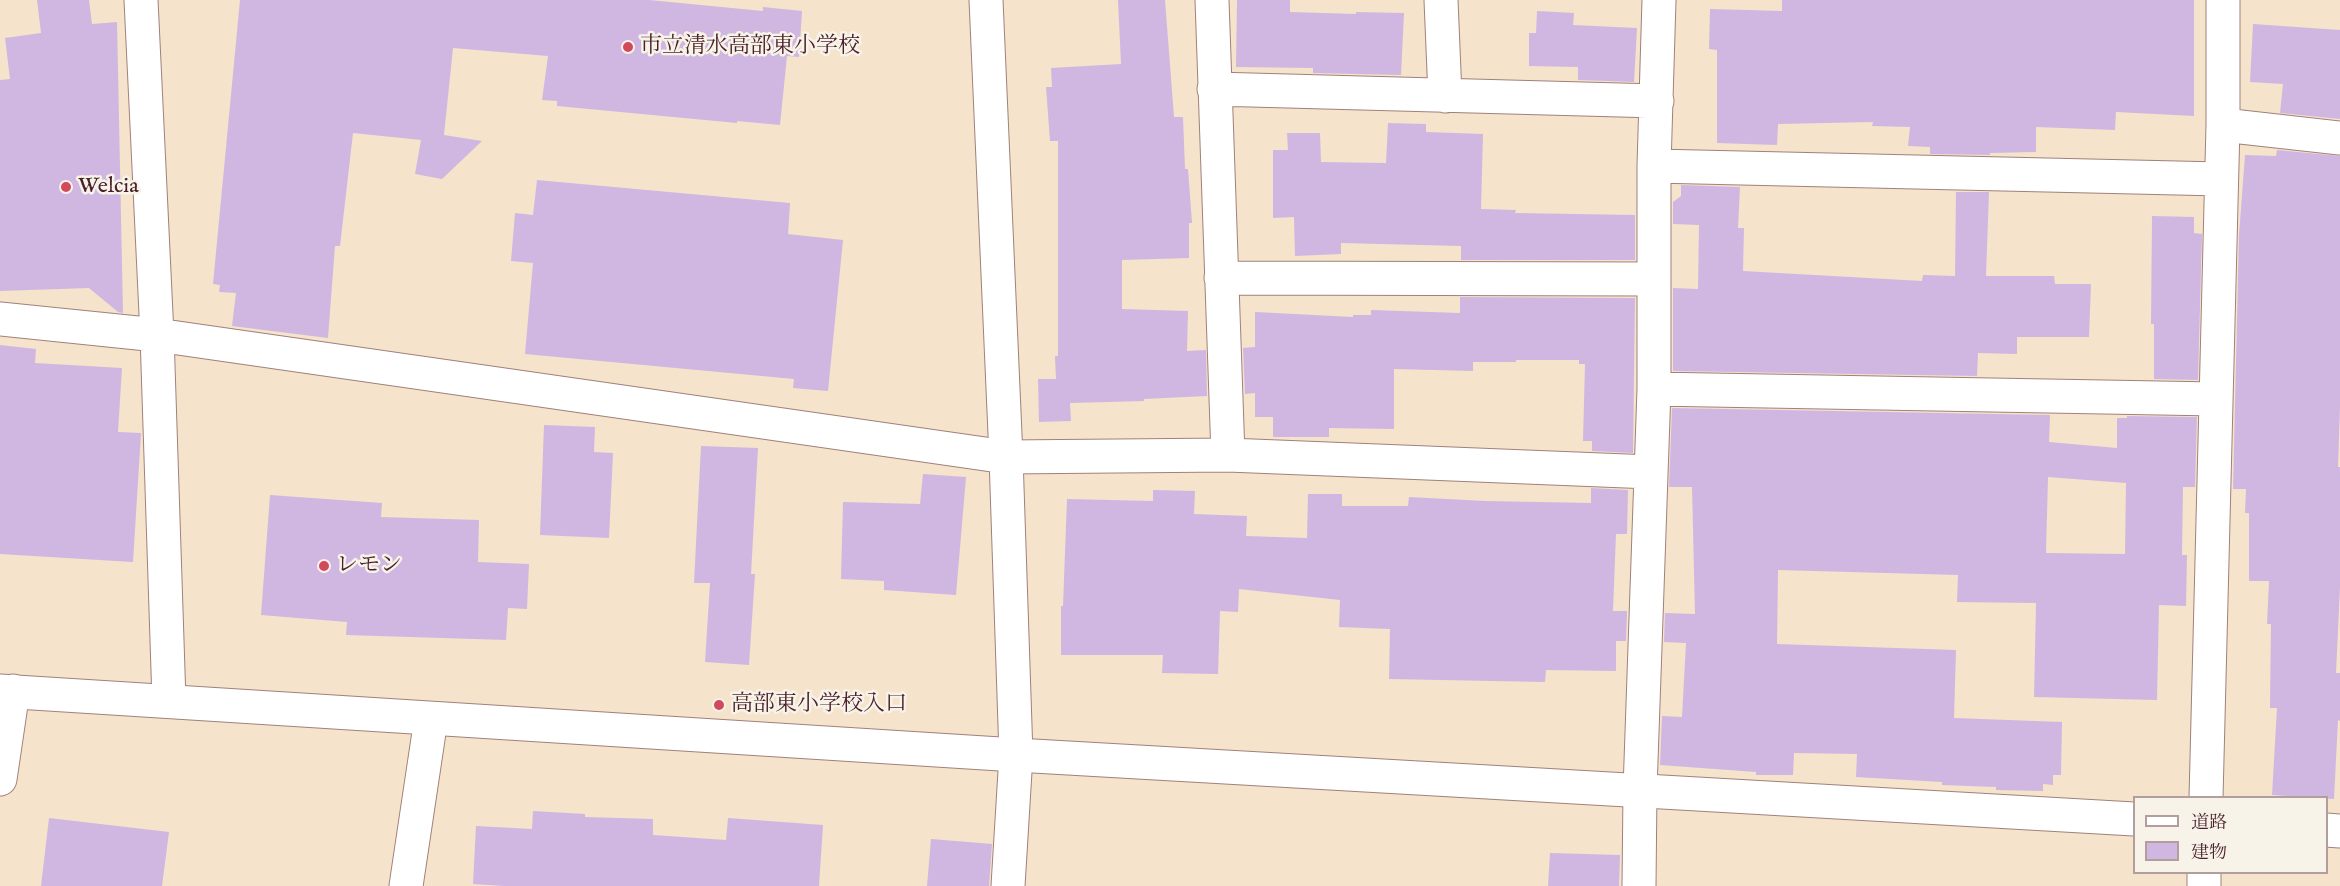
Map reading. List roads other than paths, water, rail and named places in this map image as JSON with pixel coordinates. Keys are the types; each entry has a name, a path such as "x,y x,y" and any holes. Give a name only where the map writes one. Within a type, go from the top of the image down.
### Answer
{"street":[{"path":"141,0 157,335 169,701"},
{"path":"986,0 1006,457 1016,755 1008,886"},
{"path":"1212,0 1228,455"},
{"path":"1441,0 1445,96"},
{"path":"1639,886 1640,790 1654,388 1654,166 1659,0"},
{"path":"2206,796 2223,125 2223,0"},
{"path":"1214,89 1657,101"},
{"path":"2223,125 2340,138"},
{"path":"1654,166 2221,179"},
{"path":"1221,278 1654,279"},
{"path":"0,319 157,335 1006,457 1228,455 1651,472"},
{"path":"1654,388 2216,399"},
{"path":"0,779 7,691 1016,755 2133,819"},
{"path":"406,886 431,719"}],"place":[{"name":"市立清水高部東小学校","path":"628,47"},
{"name":"Welcia","path":"66,187"},
{"name":"レモン","path":"324,566"},
{"name":"高部東小学校入口","path":"719,705"}]}
